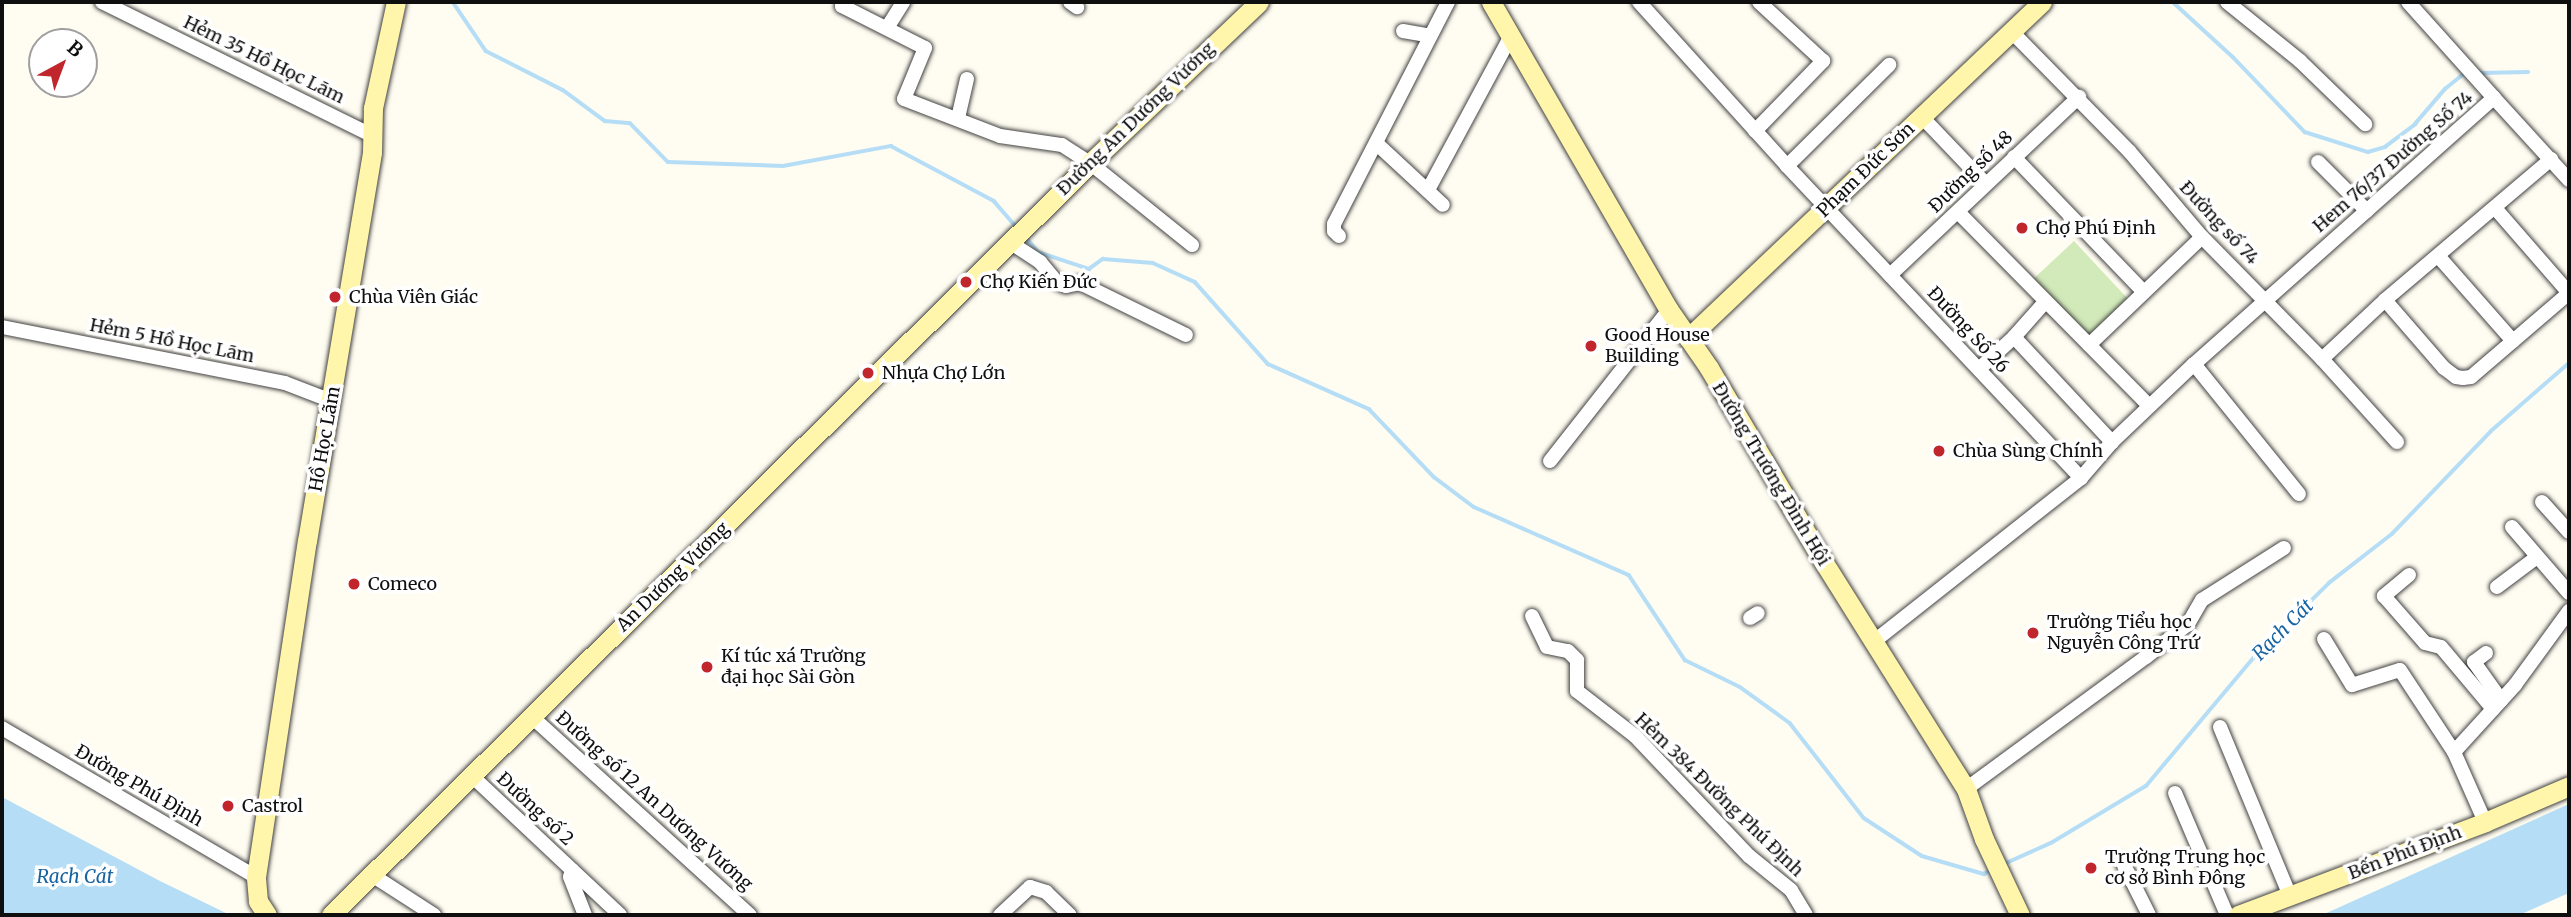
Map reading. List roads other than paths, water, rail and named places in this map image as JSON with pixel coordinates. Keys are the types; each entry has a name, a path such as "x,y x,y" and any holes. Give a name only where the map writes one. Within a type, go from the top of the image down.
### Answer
{"main road":[{"name":"Hồ Học Lãm","path":"256,877 307,541 372,152 373,107 396,2"},
{"name":"Đường An Dương Vương","path":"1013,241 1090,163 1259,2"},
{"name":"Đường Trương Đình Hội","path":"1491,2 1669,310 1872,643 1966,789 1984,839 2018,910"},
{"name":"Phạm Đức Sơn","path":"1688,338 2042,2"},
{"name":"An Dương Vương","path":"331,915 1013,241"},
{"name":"Bến Phú Định","path":"2238,915 2485,822 2569,786"},
{"path":"256,877 258,901 267,915"}],"street":[{"name":"Hẻm 35 Hồ Học Lãm","path":"102,2 371,135"},
{"path":"887,28 903,2"},
{"path":"1337,230 1376,143 1448,2"},
{"name":"Đường Số 26","path":"1639,2 1826,209 2081,478"},
{"path":"1755,131 1823,61 1759,2"},
{"path":"2227,2 2300,61 2365,124"},
{"path":"2407,2 2494,99"},
{"path":"843,4 925,48 904,99 1000,136 1062,145 1090,163 1192,244"},
{"path":"1403,31 1430,36"},
{"name":"Đường số 74","path":"2012,32 2129,150 2202,237 2265,299 2397,442"},
{"path":"1428,190 1511,36"},
{"path":"1787,166 1889,65"},
{"path":"958,118 967,79"},
{"name":"Đường số 48","path":"1890,275 2078,97"},
{"name":"Hem 76/37 Đường Số 74","path":"1872,643 2081,478 2112,442 2194,364 2494,99 2569,180"},
{"name":"Đường số 48","path":"1922,117 1985,183"},
{"path":"1376,143 1443,205"},
{"path":"2014,158 2143,291"},
{"path":"2322,359 2385,300 2551,159"},
{"path":"2318,162 2367,211"},
{"path":"2385,300 2444,368 2456,377 2471,377 2569,293 2495,208"},
{"path":"1958,212 2149,406"},
{"path":"2089,345 2202,237"},
{"path":"1013,241 1040,262 1057,282 1066,286 1080,283 1186,335"},
{"path":"2438,257 2513,341"},
{"path":"1979,369 2014,337 2045,302"},
{"path":"1549,461 1669,310"},
{"name":"Hẻm 5 Hồ Học Lãm","path":"2,327 285,383 332,401"},
{"path":"2014,337 2112,442"},
{"path":"2194,364 2299,494"},
{"path":"2542,502 2569,532"},
{"path":"2512,527 2569,593"},
{"path":"1966,789 2188,624 2202,600 2284,548"},
{"path":"2497,587 2537,556"},
{"path":"2409,575 2384,596 2425,643 2441,647 2497,705"},
{"path":"2454,752 2497,705 2569,611"},
{"name":"Hẻm 384 Đường Phú Định","path":"1532,617 1547,647 1568,651 1577,660 1577,691 1635,736 1749,856 1791,890 1806,915"},
{"path":"2324,639 2351,685 2400,670 2454,752 2485,822"},
{"path":"2486,653 2474,662 2497,705"},
{"name":"Đường số 12 An Dương Vương","path":"531,716 750,915"},
{"path":"2220,727 2290,896"},
{"name":"Đường Phú Định","path":"2,728 256,877"},
{"name":"Đường số 2","path":"471,776 620,915"},
{"path":"2175,793 2227,915"},
{"path":"2122,861 2149,915"},
{"name":"Đường số 2","path":"572,870 570,877 585,915"},
{"path":"372,875 434,915"},
{"path":"1000,915 1030,887 1046,892 1070,915"}],"water":[{"name":"Rạch Cát","path":"2,797 160,881 230,915 2,915"},
{"path":"2569,804 2569,893 2519,915 2322,915"}],"waterway":[{"path":"453,2 486,51 563,90 605,121 630,123 668,162 783,166 891,146 994,201 1016,226"},
{"path":"2173,2 2233,57 2305,132 2368,152 2385,147 2415,124 2445,89 2465,73"},
{"path":"2480,73 2528,72"},
{"path":"1026,237 1038,252 1089,269 1103,259 1153,263 1195,282 1268,364 1369,409 1434,477 1474,507 1629,575 1685,660 1740,687 1790,723 1864,818 1922,856 1984,874 1991,870"},
{"name":"Rạch Cát","path":"2004,864 2051,843 2146,786 2255,656 2329,583 2392,534 2491,431 2569,363"}],"place":[{"name":"Chợ Phú Định","path":"2022,228"},
{"name":"Chợ Kiến Đức","path":"966,282"},
{"name":"Chùa Viên Giác","path":"335,297"},
{"name":"Good House Building","path":"1591,346"},
{"name":"Nhựa Chợ Lớn","path":"868,373"},
{"name":"Chùa Sùng Chính","path":"1939,451"},
{"name":"Comeco","path":"354,584"},
{"name":"Trường Tiểu học Nguyễn Công Trứ","path":"2033,633"},
{"name":"Kí túc xá Trường đại học Sài Gòn","path":"707,667"},
{"name":"Castrol","path":"228,806"},
{"name":"Trường Trung học cơ sở Bình Đông","path":"2091,868"}]}
